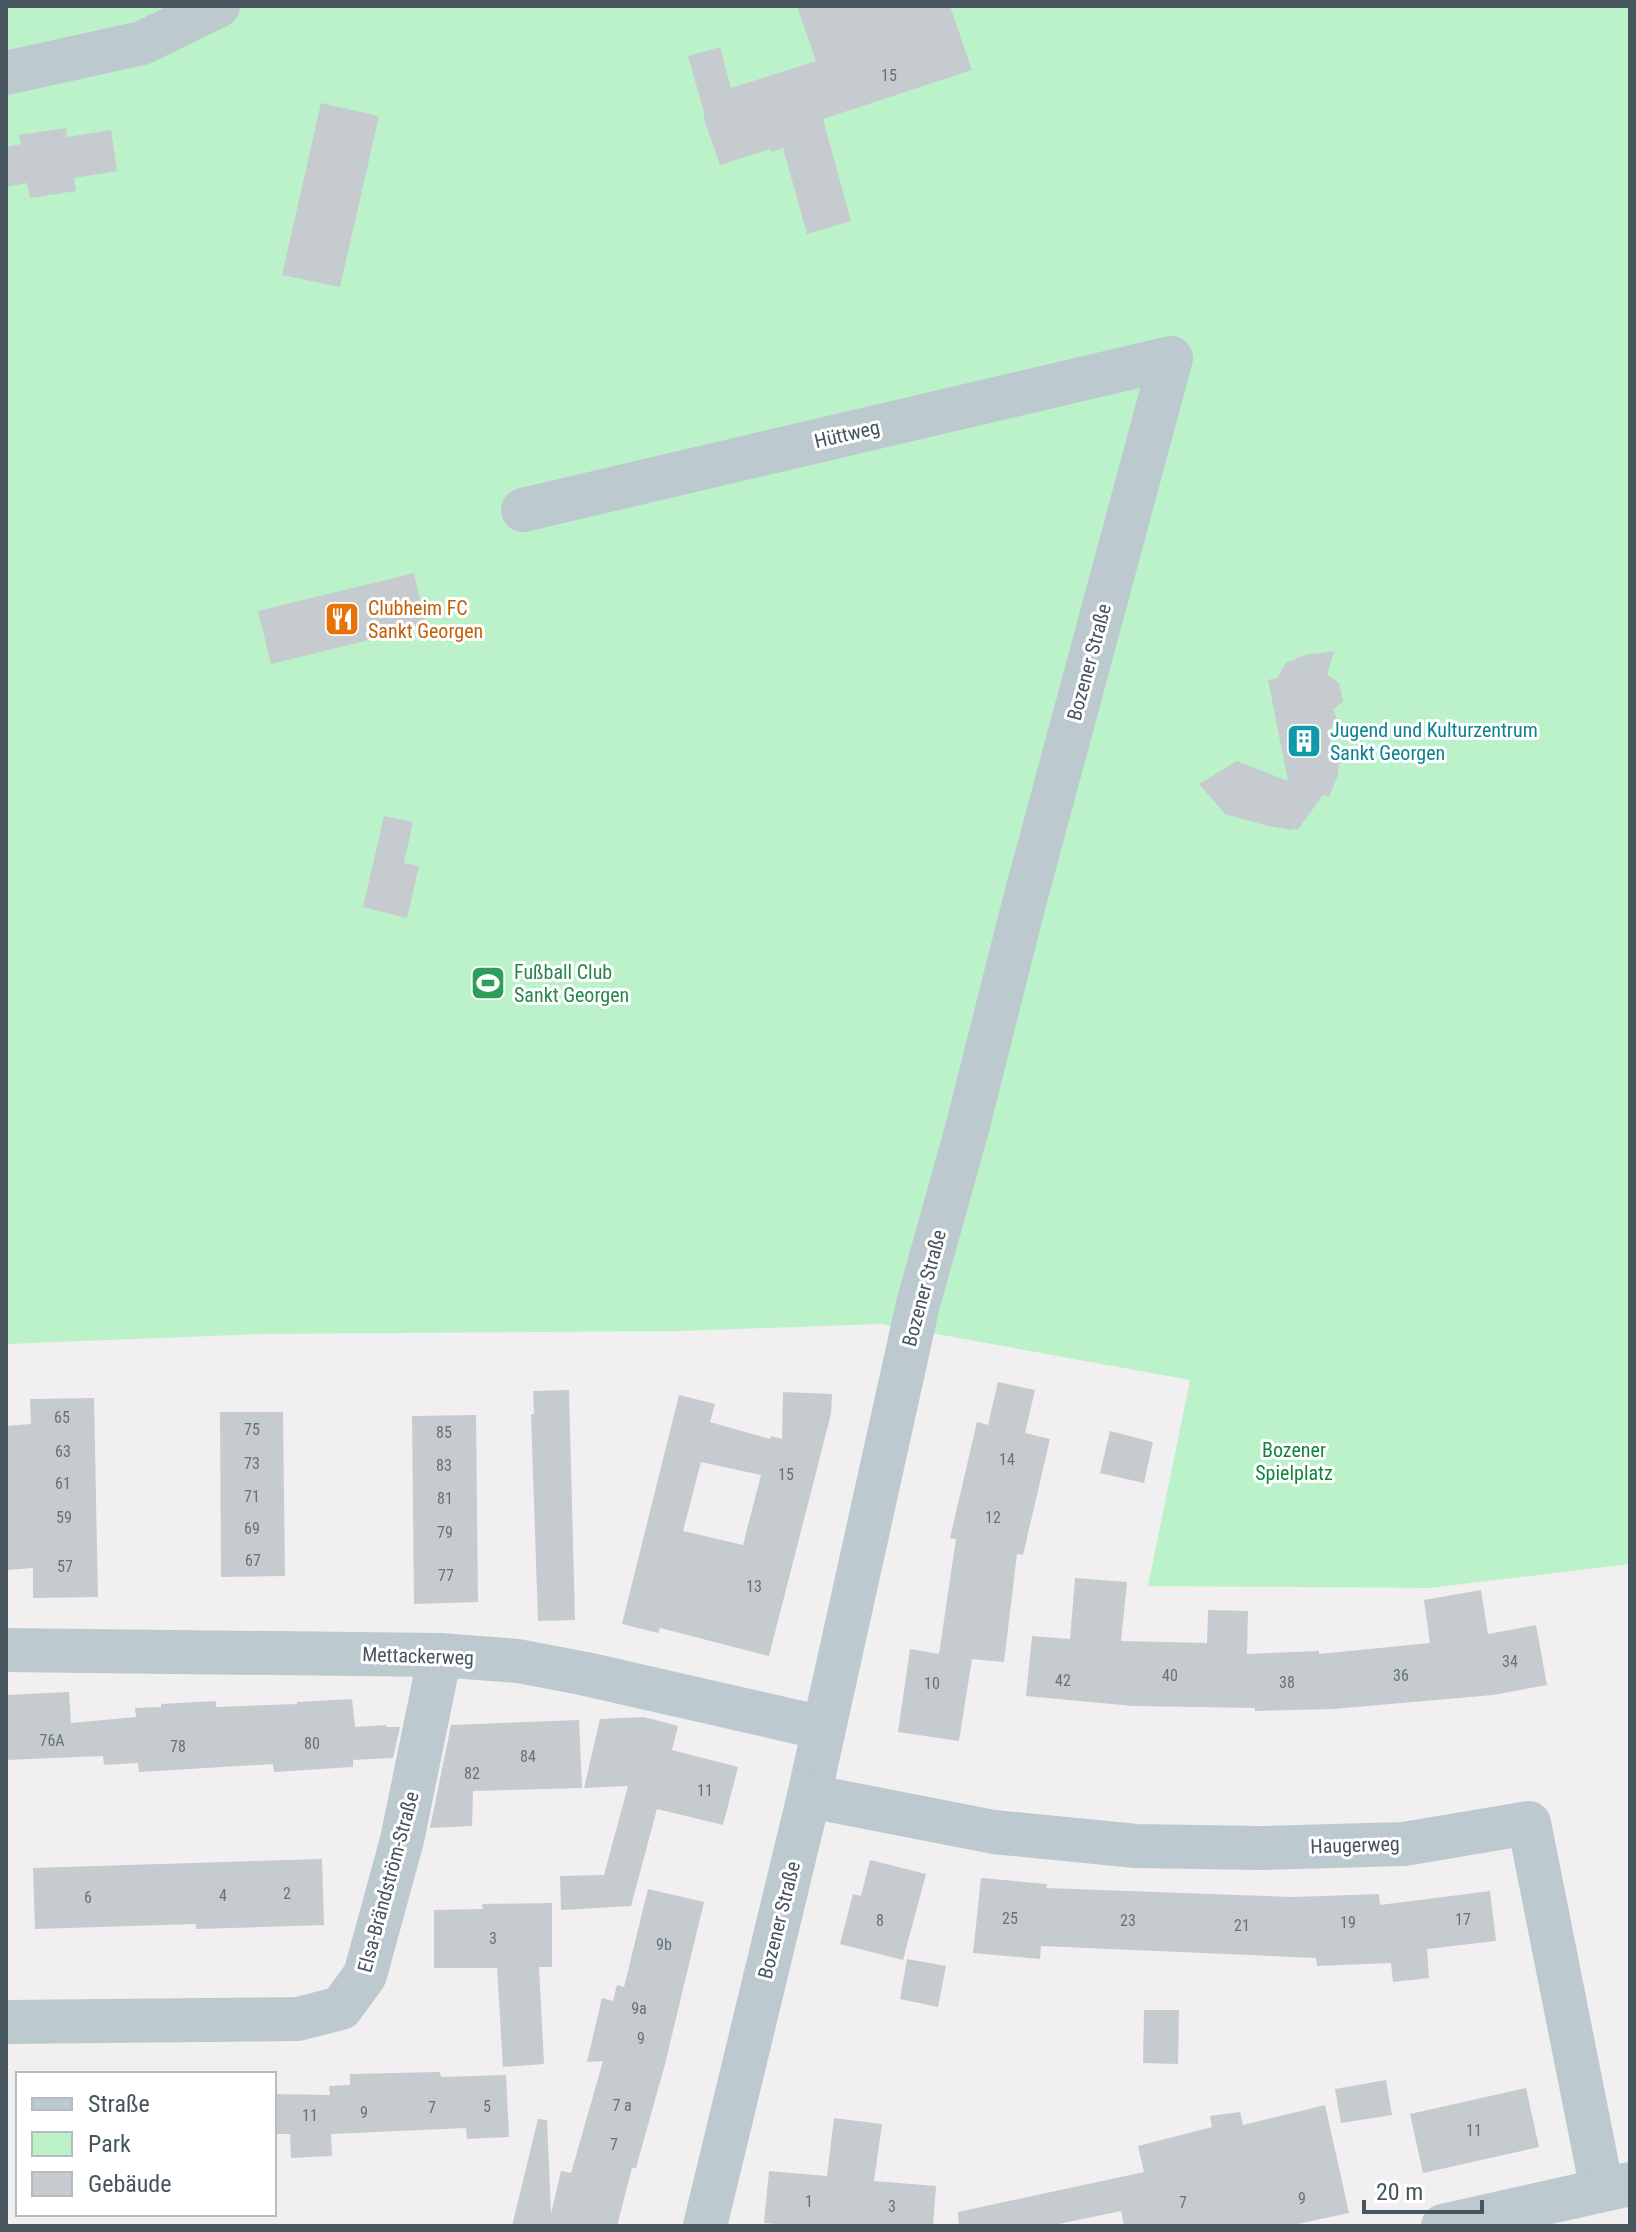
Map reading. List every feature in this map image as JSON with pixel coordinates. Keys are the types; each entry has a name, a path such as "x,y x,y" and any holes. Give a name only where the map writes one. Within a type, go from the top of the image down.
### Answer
{"street":[{"path":"6,73 142,43 218,6"},
{"name":"Hüttweg","path":"523,510 1171,358"},
{"name":"Bozener Straße","path":"705,2226 809,1796 918,1304 1171,358"},
{"name":"Mettackerweg","path":"6,1650 440,1655 532,1663 823,1728"},
{"name":"Elsa-Brändström-Straße","path":"6,2022 298,2019 341,2008 365,1975 402,1840 440,1655"},
{"name":"Haugerweg","path":"809,1796 994,1832 1136,1846 1260,1848 1404,1844 1529,1823 1623,2188"},
{"path":"1443,2226 1623,2188"}],"green space":[{"name":"Bozener Spielplatz","path":"6,6 1630,6 1630,1564 1429,1588 1148,1586 1190,1380 881,1324 681,1331 260,1334 6,1344"}],"building":[{"path":"797,6 950,6 972,70 823,119 851,221 807,234 783,148 771,152 770,149 720,165 703,116 688,56 720,47 731,88 816,61"},
{"path":"321,103 379,116 340,287 282,275"},
{"path":"66,128 67,137 111,130 117,171 74,178 76,191 30,198 27,183 6,187 6,147 21,144 19,135"},
{"name":"Clubheim FC Sankt Georgen","path":"414,573 426,626 271,664 258,611"},
{"name":"Jugend und Kulturzentrum Sankt Georgen","path":"1334,651 1327,674 1339,683 1343,702 1333,709 1337,718 1330,729 1330,752 1339,760 1338,775 1329,797 1323,795 1297,831 1297,828 1291,830 1264,825 1225,814 1199,784 1237,761 1288,781 1268,680 1277,678 1286,663 1305,655"},
{"path":"384,816 413,822 404,863 419,866 407,918 363,907"},
{"path":"998,1382 1035,1390 1025,1433 1050,1439 1023,1555 1017,1554 1004,1662 972,1659 959,1741 898,1732 910,1649 939,1654 956,1539 950,1538 977,1422 988,1425"},
{"path":"569,1390 575,1620 538,1621 531,1414 534,1414 533,1391"},
{"path":"783,1392 832,1394 831,1414 769,1656 660,1628 658,1633 622,1624 679,1395 715,1404 710,1422 770,1439 771,1436 782,1439","holes":["701,1462 761,1475 743,1545 683,1531"]},
{"path":"94,1398 98,1597 33,1598 33,1568 7,1570 6,1426 31,1424 30,1399"},
{"path":"220,1412 283,1412 285,1576 221,1577"},
{"path":"476,1415 478,1602 414,1604 412,1416"},
{"path":"1110,1431 1153,1442 1144,1483 1100,1473"},
{"path":"1075,1578 1127,1582 1121,1641 1207,1643 1208,1610 1248,1611 1247,1654 1319,1651 1319,1654 1430,1643 1424,1600 1481,1590 1488,1634 1536,1625 1547,1685 1493,1695 1333,1709 1255,1711 1255,1708 1133,1706 1026,1696 1032,1636 1070,1639"},
{"path":"69,1692 71,1723 136,1717 135,1708 161,1707 161,1704 216,1701 216,1707 352,1699 355,1727 400,1727 393,1758 353,1760 353,1767 274,1772 273,1764 139,1772 138,1763 104,1765 103,1756 6,1760 6,1695"},
{"path":"644,1717 678,1726 672,1750 738,1767 723,1825 657,1809 631,1906 561,1910 560,1876 604,1875 628,1786 584,1788 600,1719"},
{"path":"579,1720 582,1788 473,1791 472,1826 430,1828 451,1725"},
{"path":"322,1859 324,1925 196,1929 196,1924 35,1929 33,1868"},
{"path":"870,1860 926,1874 903,1960 840,1944 853,1894 861,1896"},
{"path":"981,1878 1047,1884 1046,1888 1293,1897 1379,1894 1380,1905 1490,1891 1496,1941 1427,1949 1429,1978 1393,1982 1391,1963 1317,1966 1316,1958 1041,1946 1040,1959 973,1953"},
{"path":"648,1889 704,1902 665,2064 617,2226 512,2226 538,2119 547,2120 551,2214 561,2171 571,2173 603,2061 587,2062 602,1998 613,2001 617,1985 624,1987"},
{"path":"552,1903 552,1967 539,1967 544,2064 503,2067 497,1968 434,1968 434,1910 483,1909 482,1904"},
{"path":"907,1959 946,1966 938,2007 900,1999"},
{"path":"1144,2010 1179,2010 1178,2064 1143,2063"},
{"path":"440,2072 441,2077 506,2075 509,2137 467,2139 466,2128 331,2134 332,2156 291,2158 290,2134 276,2134 276,2094 330,2095 329,2086 350,2085 350,2074"},
{"path":"1386,2080 1392,2115 1341,2123 1335,2089"},
{"path":"1526,2088 1539,2147 1423,2173 1410,2114"},
{"path":"1325,2105 1349,2213 1288,2226 1124,2226 1121,2211 1049,2226 959,2226 958,2212 1144,2172 1138,2146 1212,2127 1210,2116 1240,2112 1243,2125"},
{"path":"834,2118 882,2124 874,2181 936,2186 933,2226 797,2226 764,2223 769,2171 827,2176"}],"place":[{"name":"Clubheim FC Sankt Georgen","path":"342,619"},
{"name":"Jugend und Kulturzentrum Sankt Georgen","path":"1304,741"},
{"name":"Fußball Club Sankt Georgen","path":"488,983"}]}
